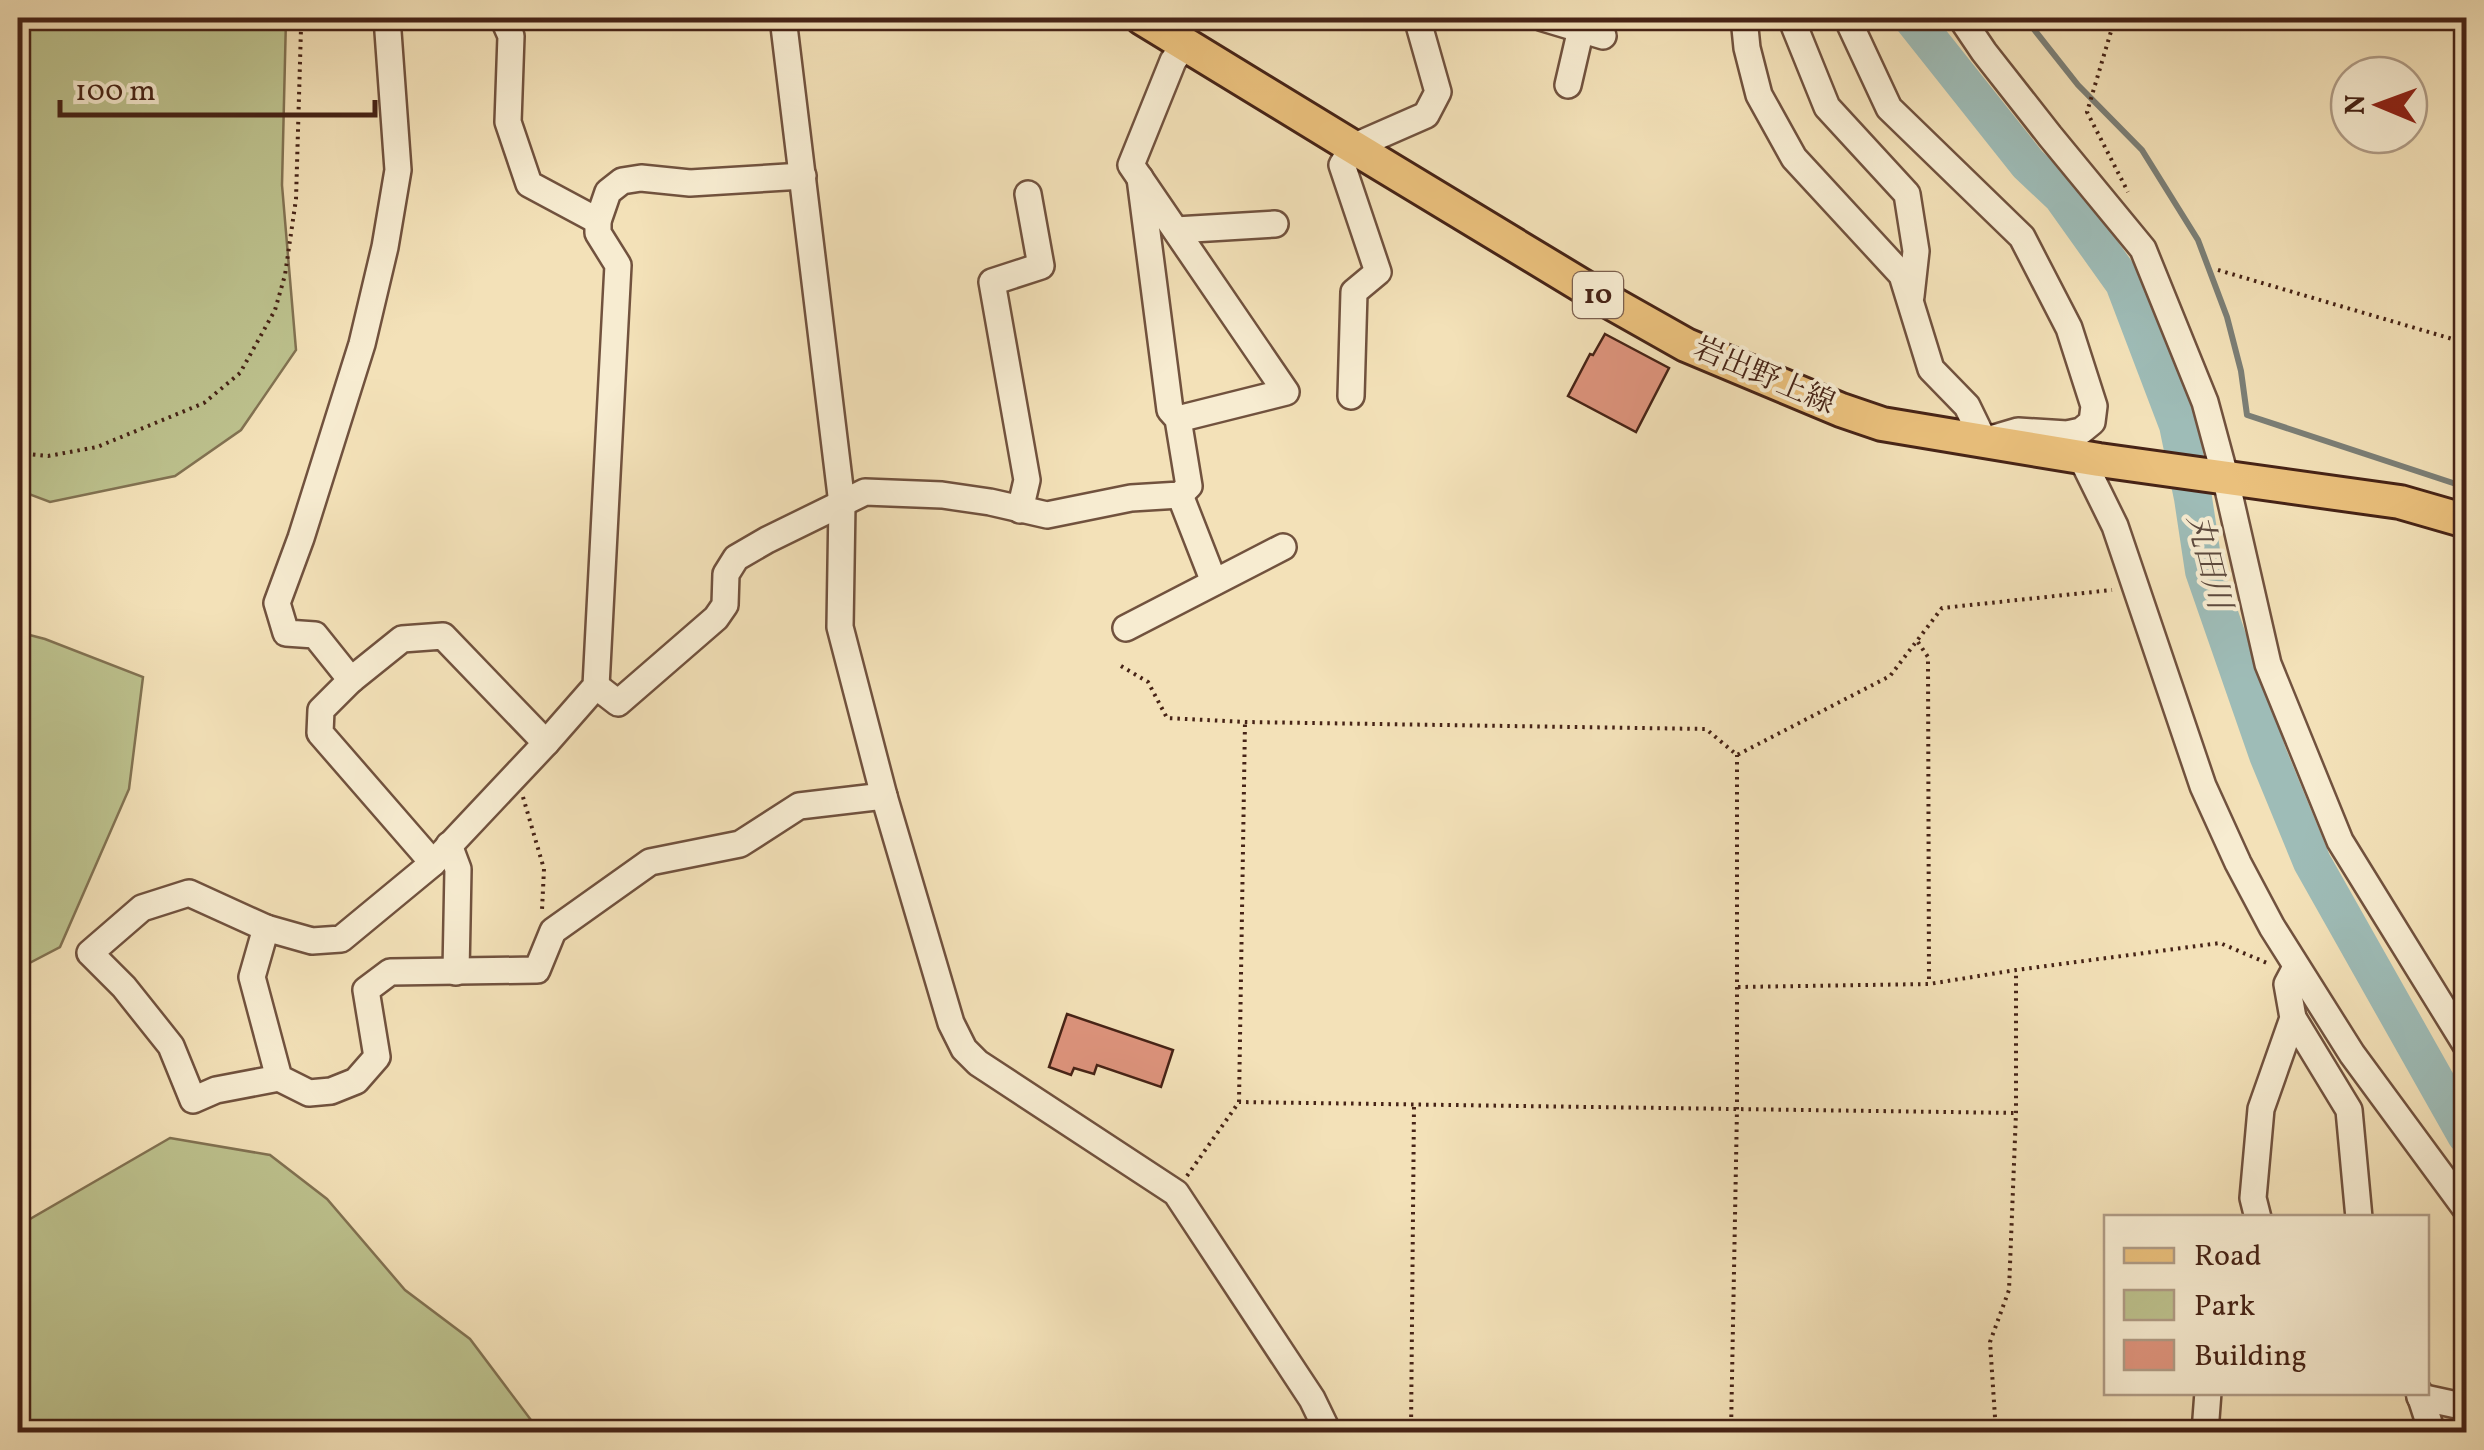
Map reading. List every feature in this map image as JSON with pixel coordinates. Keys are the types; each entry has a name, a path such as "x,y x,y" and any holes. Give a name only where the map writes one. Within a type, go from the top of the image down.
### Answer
{"main road":[{"name":"岩出野上線","path":"1142,18 1686,345 1840,410 1882,424 1984,441 2400,502 2466,521"}],"street":[{"path":"351,680 315,635 286,633 276,604 301,538 362,344 385,247 398,170 387,18"},
{"path":"503,18 511,36 508,122 528,184 598,221"},
{"path":"782,18 842,504 840,626 884,796 951,1023 964,1049 978,1063 1176,1192 1312,1399 1328,1432"},
{"path":"1351,396 1354,292 1378,272 1342,165 1353,148 1426,114 1438,92 1417,18"},
{"path":"1543,18 1592,33 1568,85"},
{"path":"1744,18 1759,94 1794,158 1902,274 1930,368 1967,406 1984,441 2018,432 2081,431 2092,422 2094,406 2068,328 2022,237 1889,108 1847,18"},
{"path":"1791,18 1827,107 1907,194 1916,251 1910,301"},
{"path":"1961,18 2050,136 2143,249 2204,402 2268,664 2340,841 2466,1044"},
{"path":"1178,420 1286,392 1132,165 1173,61 1185,44"},
{"path":"803,176 690,183 640,178 622,181 608,192 598,233 618,266 596,686 546,743 441,854 341,940 312,941 266,928 189,893 142,908 90,953 124,987 170,1046 193,1100 216,1090 280,1078 309,1093 331,1091 356,1081 377,1057 366,990 390,972 538,970 553,931 650,862 740,844 798,806 884,796"},
{"path":"596,686 618,703 716,618 725,605 726,574 736,558 866,492 942,495 1047,515 1131,498 1180,495 1189,486 1178,420 1170,410 1140,178"},
{"path":"1020,510 1026,480 992,282 1041,266 1028,194"},
{"path":"1176,230 1276,224"},
{"path":"2090,458 2203,786 2238,862 2296,967 2352,1054 2466,1209"},
{"path":"1180,495 1214,582"},
{"path":"1126,628 1283,548"},
{"path":"456,972 458,869 320,733 321,710 351,680 402,640 442,636 546,743"},
{"path":"266,928 252,977 280,1078"},
{"path":"2296,967 2288,984 2293,1018 2350,1110 2358,1215"},
{"path":"2257,1215 2253,1198 2261,1109 2293,1018"},
{"path":"2205,1432 2208,1395"},
{"path":"2419,1395 2466,1407"},
{"path":"2419,1395 2432,1432"}],"path":[{"path":"18,453 48,456 97,446 204,403 240,372 275,310 285,275 296,199 299,18"},
{"path":"2115,18 2086,112 2132,200"},
{"path":"2218,270 2466,343"},
{"path":"1736,755 1890,676 1942,608 2136,587"},
{"path":"1917,640 1928,658 1929,984"},
{"path":"1121,666 1148,682 1167,718 1706,729 1736,755 1738,1110 1732,1432"},
{"path":"1176,1192 1240,1102 1245,722"},
{"path":"510,779 524,799 544,870 542,913 553,931"},
{"path":"1737,987 1929,984 2220,943 2272,965 2296,967"},
{"path":"1996,1432 1990,1342 2009,1290 2016,1114 2016,970"},
{"path":"1240,1102 2016,1114"},
{"path":"1412,1432 1414,1105"}],"green space":[{"path":"18,18 286,18 282,185 296,350 241,430 175,476 50,502 18,490"},
{"path":"18,632 143,677 129,789 60,947 18,969"},
{"path":"170,1138 270,1155 327,1199 405,1290 470,1339 540,1432 18,1432 18,1226"}],"building":[{"path":"1605,334 1669,368 1636,432 1568,396"},
{"path":"1067,1014 1173,1050 1161,1087 1097,1065 1094,1074 1074,1068 1071,1075 1049,1067"}],"waterway":[{"name":"丸田川","path":"1912,18 2028,164 2062,196 2124,283 2178,425 2204,571 2268,755 2312,862 2466,1135"},
{"path":"2025,18 2078,85 2142,150 2198,240 2227,317 2247,415 2466,485"}]}
